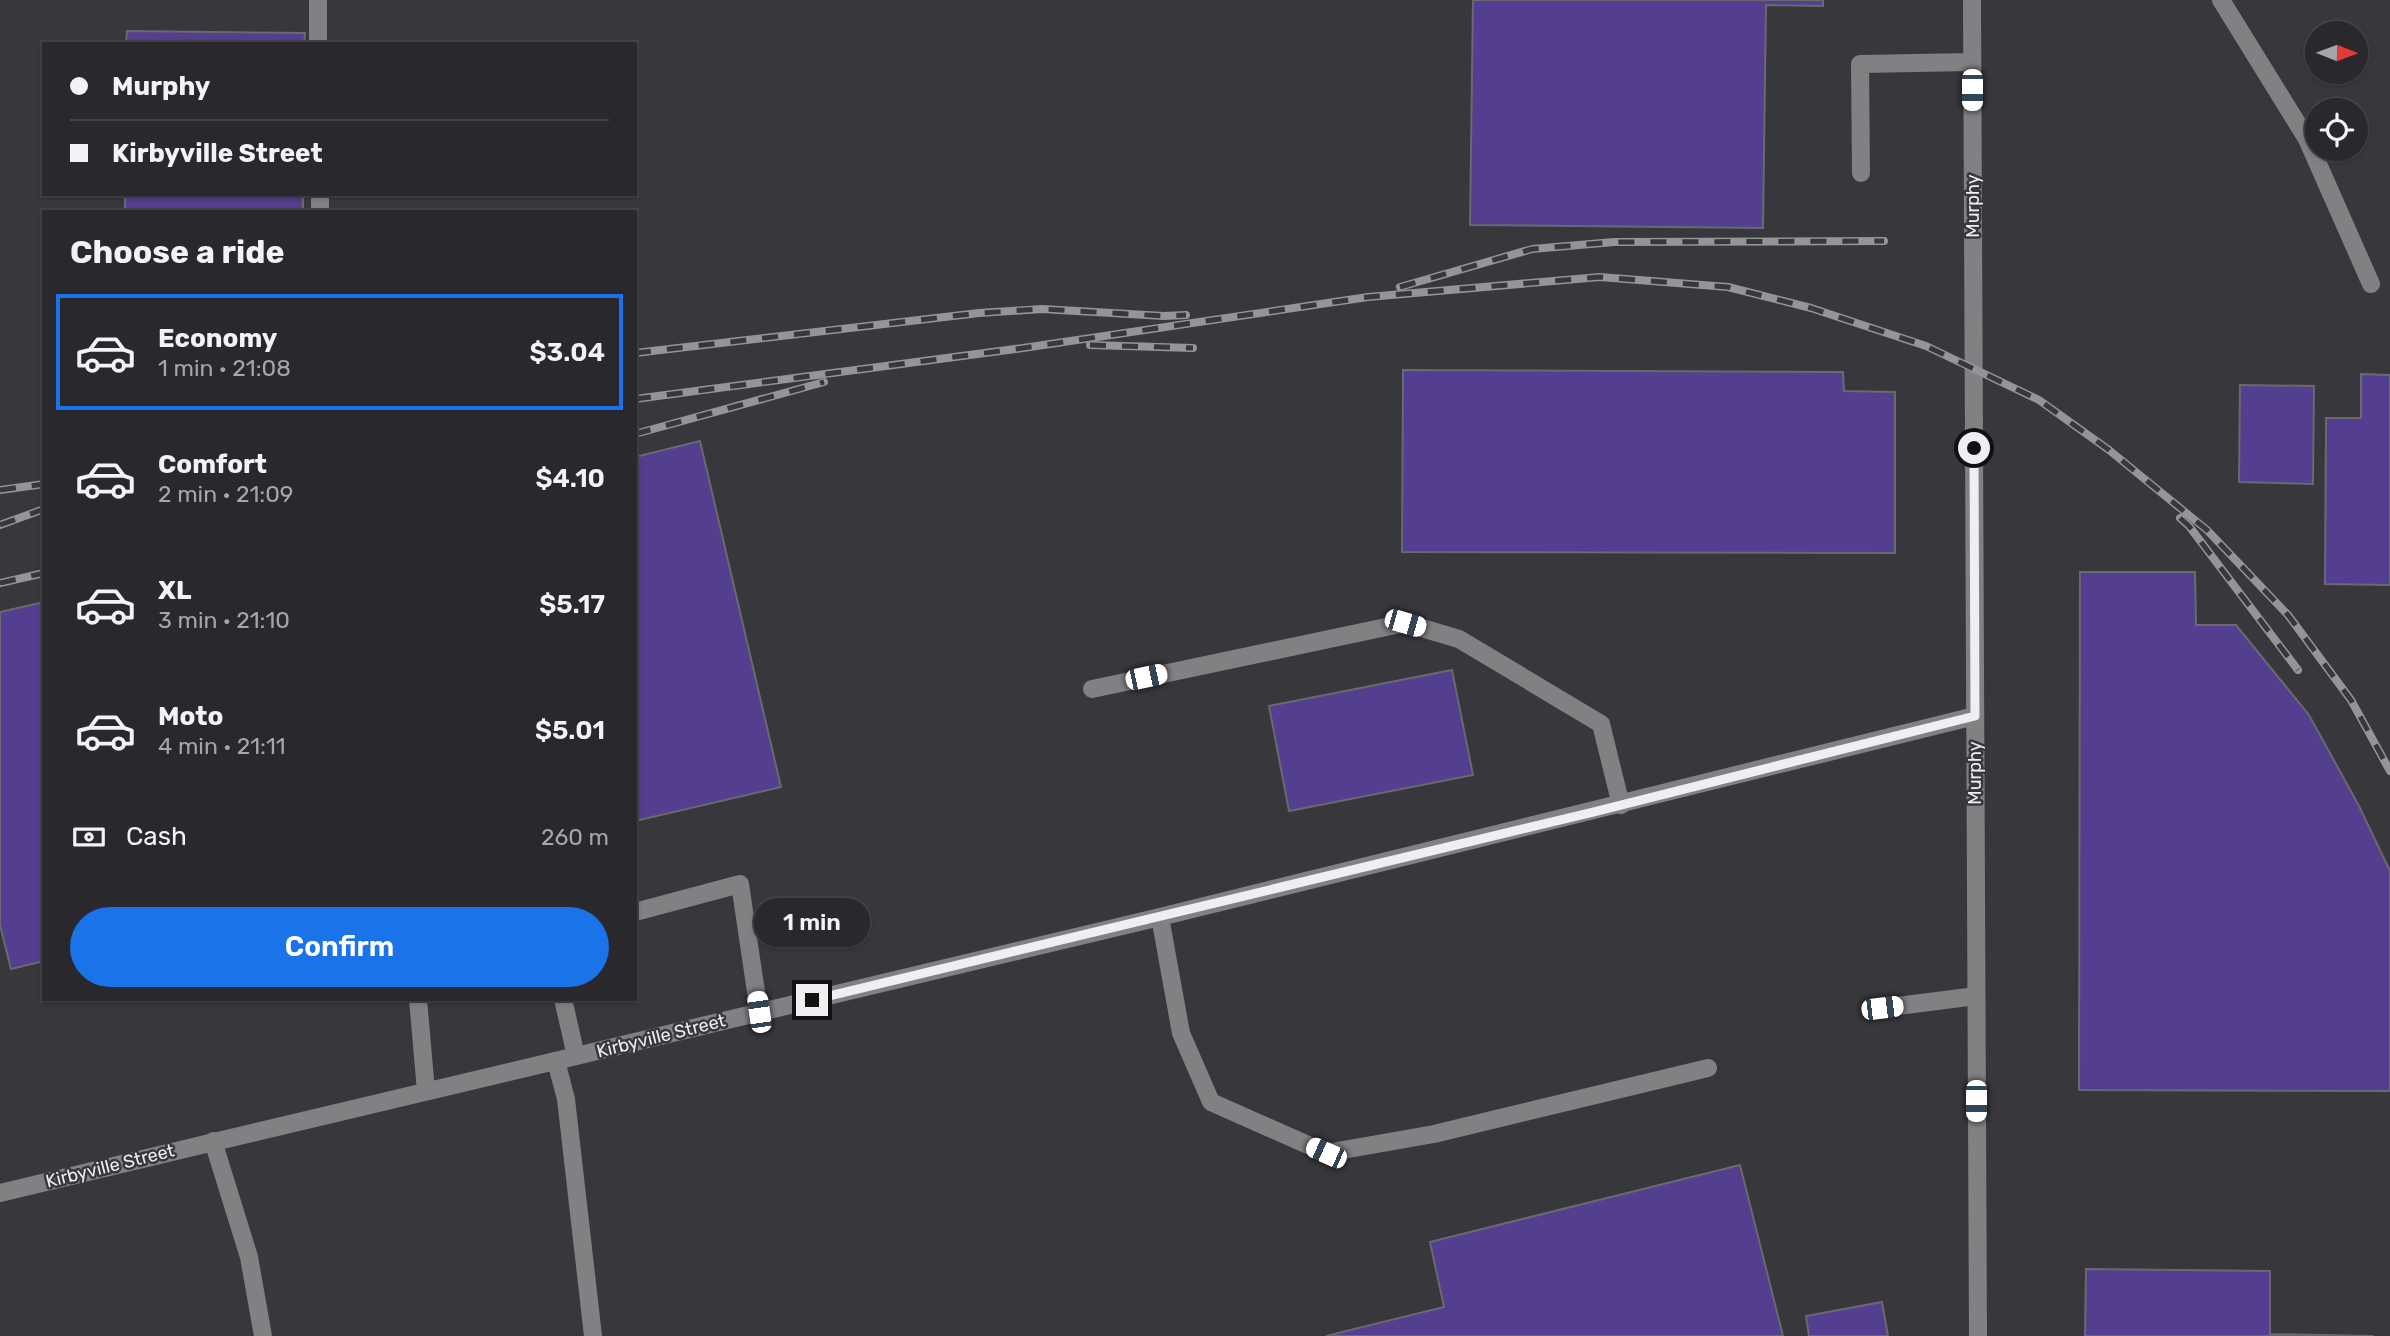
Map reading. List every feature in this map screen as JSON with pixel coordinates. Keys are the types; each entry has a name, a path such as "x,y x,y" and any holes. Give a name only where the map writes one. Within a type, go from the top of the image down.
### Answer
{"street":[{"path":"318,0 318,42"},
{"name":"Murphy","path":"1972,0 1978,1336"},
{"path":"2221,0 2307,139 2371,284"},
{"path":"1861,173 1860,64 1972,62"},
{"path":"1092,689 1405,623 1459,639 1601,724 1620,805"},
{"name":"Kirbyville Street","path":"0,1193 1160,917 1975,716"},
{"path":"637,911 740,884 759,1012"},
{"path":"1160,917 1181,1033 1211,1101 1326,1153 1434,1134 1708,1068"},
{"path":"1882,1008 1976,996"},
{"path":"418,1001 426,1091"},
{"path":"563,1001 576,1056"},
{"path":"556,1061 566,1099 593,1336"},
{"path":"213,1141 248,1256 263,1336"}],"building":[{"path":"1473,0 1823,0 1823,6 1766,5 1763,228 1470,225"},
{"path":"127,31 305,33 304,42 126,42"},
{"path":"125,196 303,196 303,210 125,210"},
{"path":"1403,370 1843,372 1844,391 1895,392 1895,553 1402,552"},
{"path":"2361,374 2390,375 2390,585 2325,584 2326,418 2361,418"},
{"path":"2240,385 2314,386 2313,484 2239,482"},
{"path":"700,441 781,787 637,821 637,457"},
{"path":"2080,572 2195,572 2196,625 2236,625 2309,715 2359,806 2390,871 2390,1091 2079,1090"},
{"path":"42,602 42,961 11,969 0,925 0,612"},
{"path":"1452,670 1473,775 1289,811 1269,706"},
{"path":"1740,1165 1783,1336 1326,1336 1444,1307 1430,1242"},
{"path":"2086,1269 2270,1271 2270,1334 2374,1336 2085,1336"},
{"path":"1882,1302 1888,1336 1809,1336 1806,1316"}],"railway":[{"path":"1400,287 1532,249 1614,242 1884,241"},
{"path":"637,399 1023,348 1368,297 1600,277 1728,287 1811,308 1926,346 2039,400 2109,450 2207,530 2288,615 2351,700 2390,771"},
{"path":"637,353 979,313 1042,309 1186,315"},
{"path":"1090,345 1193,348"},
{"path":"637,433 824,382"},
{"path":"0,490 42,484"},
{"path":"0,525 42,510"},
{"path":"2180,518 2189,526 2298,670"},
{"path":"0,583 42,573"}],"route":[{"path":"812,1000 1593,812 1975,716 1974,448"}]}
